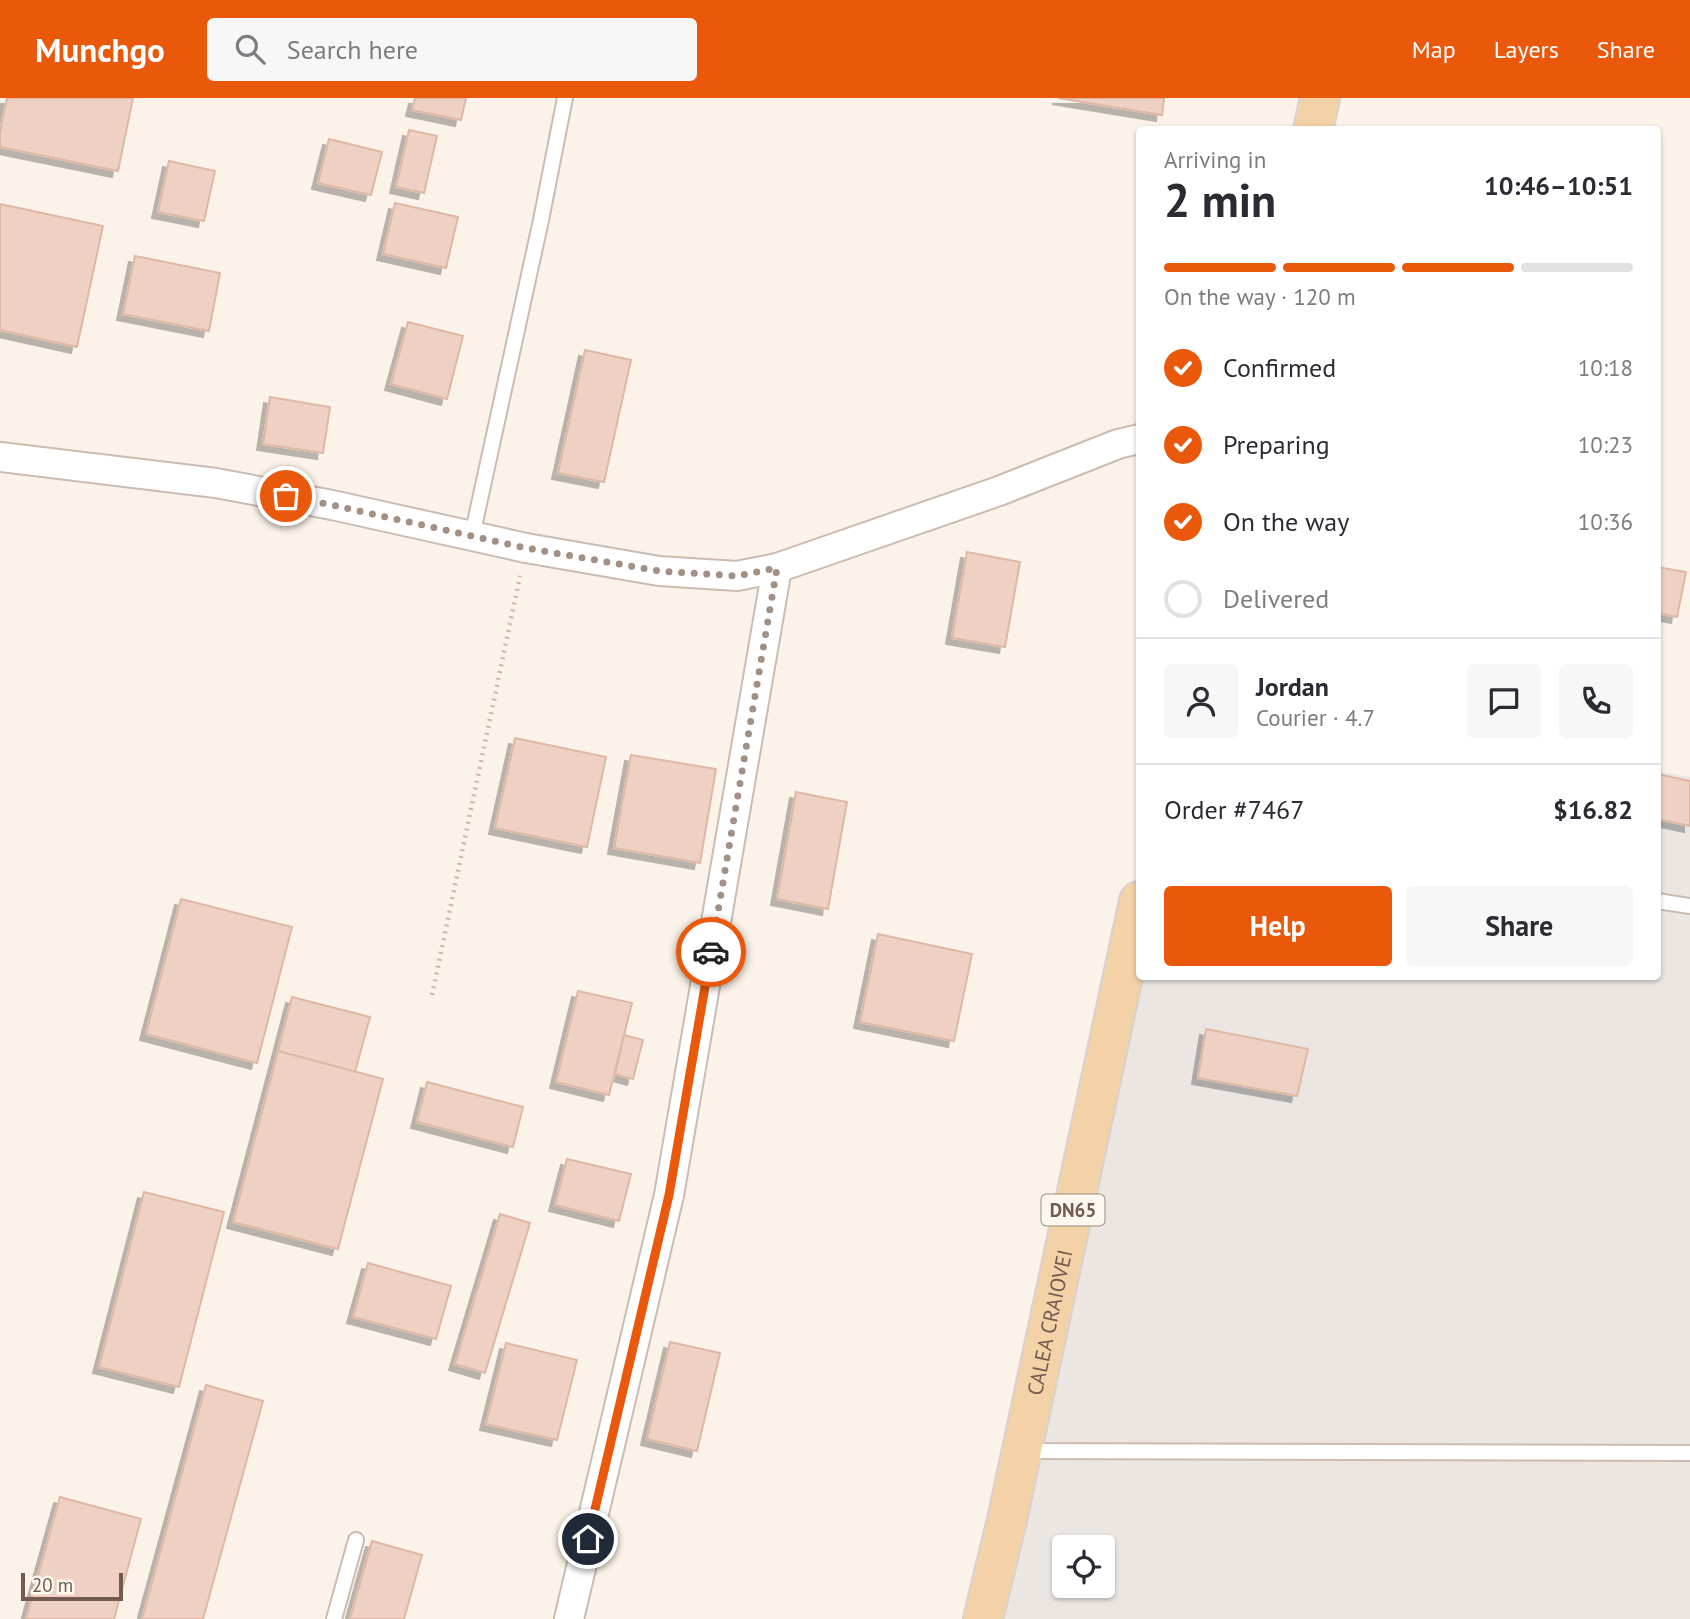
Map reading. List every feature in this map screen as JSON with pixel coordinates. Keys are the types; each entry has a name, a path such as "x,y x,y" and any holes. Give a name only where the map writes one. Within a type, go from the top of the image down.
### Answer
{"main road":[{"path":"1314,126 1320,98"},
{"name":"CALEA CRAIOVEI","path":"982,1619 1007,1520 1136,915"}],"street":[{"path":"0,457 216,483 332,505 526,548 659,571 737,576 777,568 999,491 1118,444 1136,440"},
{"path":"569,1619 669,1195 777,568"}],"lane":[{"path":"472,537 565,98"},
{"path":"1661,902 1690,906"},
{"path":"1022,1451 1690,1453"},
{"path":"334,1619 356,1540"}],"path":[{"path":"432,995 526,548"}],"shaded area":[{"path":"1661,772 1690,777 1690,1619 988,1619 1141,980 1661,980"}],"building":[{"path":"7,98 133,98 118,171 0,147 0,132"},
{"path":"415,98 466,98 461,120 412,110"},
{"path":"1058,98 1164,98 1162,115"},
{"path":"409,130 437,136 424,193 396,187"},
{"path":"329,139 382,152 371,195 318,183"},
{"path":"169,161 215,171 204,221 158,212"},
{"path":"395,203 458,217 446,268 383,254"},
{"path":"0,204 103,226 77,347 0,330"},
{"path":"135,256 220,273 209,331 123,314"},
{"path":"408,322 463,336 447,399 391,384"},
{"path":"585,350 631,360 604,482 558,473"},
{"path":"270,397 330,407 323,453 263,444"},
{"path":"967,552 1020,562 1005,647 952,638"},
{"path":"1661,568 1686,572 1677,617 1661,614"},
{"path":"515,738 606,757 587,847 495,828"},
{"path":"631,755 716,769 700,863 614,848"},
{"path":"1661,775 1690,781 1690,826 1661,820"},
{"path":"796,792 847,802 828,909 777,899"},
{"path":"181,899 292,927 257,1063 146,1034"},
{"path":"878,934 972,954 954,1041 860,1022"},
{"path":"578,991 632,1003 609,1095 556,1082"},
{"path":"292,997 370,1017 355,1072 278,1051"},
{"path":"1206,1029 1308,1049 1297,1096 1198,1078"},
{"path":"624,1035 643,1040 633,1079 615,1074"},
{"path":"278,1051 383,1079 338,1249 233,1222"},
{"path":"427,1082 523,1107 513,1147 417,1122"},
{"path":"567,1159 631,1174 619,1221 555,1205"},
{"path":"144,1192 224,1212 179,1387 99,1367"},
{"path":"500,1214 530,1223 485,1373 455,1364"},
{"path":"368,1263 451,1286 436,1339 353,1317"},
{"path":"670,1342 720,1353 697,1451 647,1439"},
{"path":"506,1343 577,1360 557,1440 486,1424"},
{"path":"206,1385 263,1401 203,1619 142,1619"},
{"path":"60,1497 141,1519 114,1619 26,1619"},
{"path":"372,1541 422,1555 404,1619 350,1619"}],"way so far":[{"path":"286,496 526,548 659,571 737,576 777,568 711,952"}],"route":[{"path":"588,1539 669,1195 711,952"}]}
